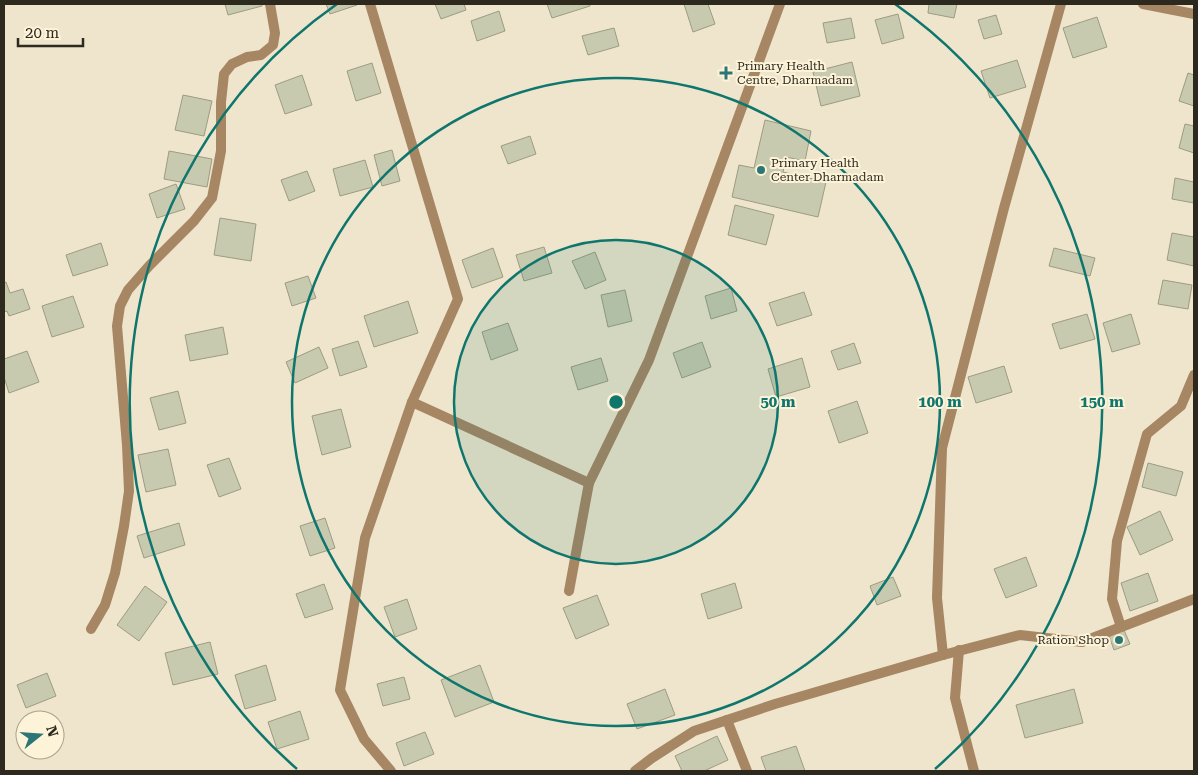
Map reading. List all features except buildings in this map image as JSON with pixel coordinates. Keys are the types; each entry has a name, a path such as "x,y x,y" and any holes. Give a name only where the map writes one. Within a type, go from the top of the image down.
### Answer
{"street":[{"path":"91,629 105,605 115,573 129,490 117,326 120,306 128,290 149,266 194,222 212,198 221,151 221,102 224,74 232,64 247,57 261,55 274,45 276,33 270,4"},
{"path":"370,4 458,299 412,402 365,538 340,690 364,739 391,771"},
{"path":"569,591 589,483 649,360 780,4"},
{"path":"943,655 936,598 942,448 1004,208 1060,4"},
{"path":"1143,4 1194,14"},
{"path":"1121,627 1112,599 1117,542 1147,434 1181,406 1194,376"},
{"path":"412,402 589,483"},
{"path":"636,771 652,758 694,731 727,720 959,650 1020,636 1082,642 1194,599"},
{"path":"959,650 955,698 974,771"},
{"path":"727,720 748,771"}],"place":[{"name":"Primary Health Centre, Dharmadam","path":"726,73"},
{"name":"Primary Health Center Dharmadam","path":"761,170"},
{"name":"Ration Shop","path":"1119,640"}]}
